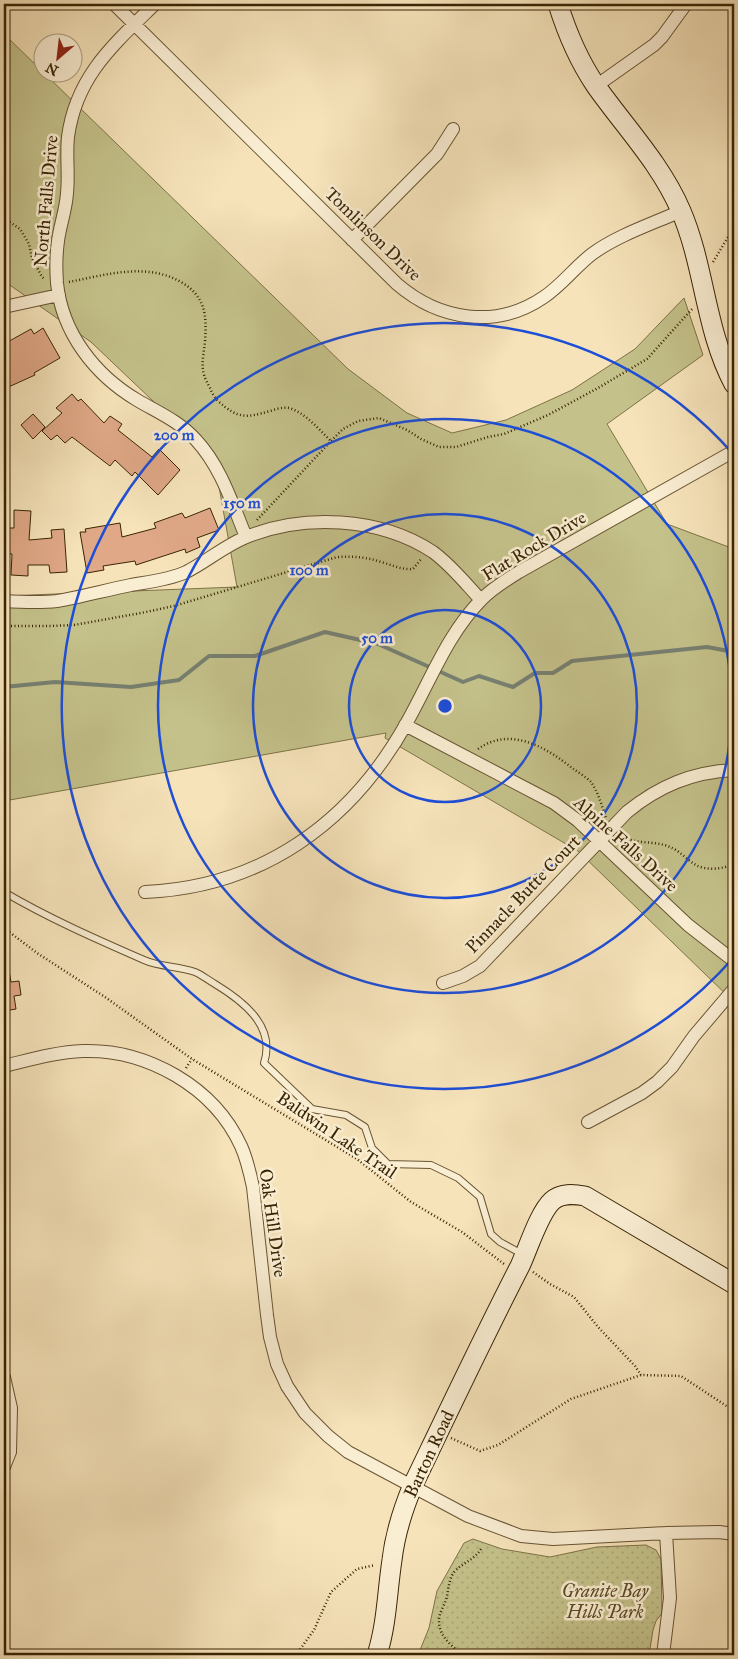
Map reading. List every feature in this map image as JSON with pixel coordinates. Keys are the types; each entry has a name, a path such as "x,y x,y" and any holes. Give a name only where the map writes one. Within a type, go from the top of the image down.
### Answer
{"street":[{"name":"Tomlinson Drive","path":"114,4 397,284 416,299 438,310 462,316 486,317 510,313 533,304 553,291 577,267 604,246 681,211"},
{"name":"North Falls Drive","path":"155,4 104,56 93,70 80,93 73,116 68,145 68,192 58,241 56,262 58,289 66,318 75,338 102,374 126,393 179,424 196,439 210,457 221,476 246,537"},
{"path":"558,4 564,24 596,86 658,168 681,211 692,240 710,321 719,350 734,384"},
{"path":"596,86 654,45 686,4"},
{"path":"352,240 437,154 454,129"},
{"path":"4,307 58,289"},
{"name":"Flat Rock Drive","path":"145,892 185,888 215,882 272,860 303,842 350,802 369,780 405,726 438,660 457,629 481,600 495,587 734,451"},
{"path":"4,601 55,601 162,579 185,572 226,546 266,530 305,524 344,523 380,528 417,543 449,566 481,600"},
{"name":"Alpine Falls Drive","path":"405,726 554,803 578,820 688,924 734,961"},
{"name":"Pinnacle Butte Court","path":"443,983 463,976 480,966 600,840 641,800 662,787 697,774 734,770"},
{"path":"588,1122 657,1082 672,1067 694,1036 734,989"},
{"name":"Oak Hill Drive","path":"4,1066 81,1051 124,1054 148,1061 169,1071 207,1099 232,1130 241,1146 248,1166 253,1187 270,1337 277,1364 287,1386 305,1414 348,1452 468,1516 521,1536 553,1539 666,1533 719,1532 734,1534"},
{"name":"Barton Road","path":"377,1655 386,1619 391,1560 399,1524 413,1485 487,1330 523,1260 545,1210 552,1202 566,1194 584,1196 734,1284"},
{"path":"4,1377 11,1408 10,1452 4,1467"},
{"path":"663,1655 670,1598 666,1533"}],"lane":[{"path":"4,892 79,931 152,964 196,972 232,994 258,1020 265,1034 268,1050 264,1063 312,1109 346,1115 365,1127 372,1148 388,1164 431,1165 458,1178 480,1197 491,1234 523,1260"}],"path":[{"path":"4,218 20,229 29,244 32,258 42,277 58,289 123,272 144,271 161,273 190,287 199,296 203,306 205,340 203,375 217,400 233,412 246,417 275,409 287,408 302,414 331,441"},
{"path":"246,537 258,518 331,441 343,429 358,421 379,418 407,430 421,440 439,447 456,447 504,434 548,415 647,359 692,310 717,252 734,227"},
{"path":"4,626 74,625 132,615 174,606 337,557 363,557 400,568 413,569 428,550"},
{"path":"466,757 485,744 505,739 526,740 545,749 591,782 602,803 610,830 629,841 650,842 671,847 697,865 714,869 734,864"},
{"name":"Baldwin Lake Trail","path":"4,928 37,954 105,997 192,1058 357,1159 411,1202 462,1232 505,1264 523,1260 574,1297 641,1375"},
{"path":"438,1431 480,1451 498,1445 571,1399 641,1375 681,1376 734,1411"},
{"path":"463,1655 442,1636 439,1616 447,1597 453,1573 463,1563 476,1557 481,1549"},
{"path":"296,1655 314,1630 331,1592 358,1569 391,1560"}],"green space":[{"path":"4,34 32,61 32,82 53,82 348,369 407,413 452,433 506,420 572,390 635,349 684,298 703,355 607,424 667,524 734,549 734,1002 578,851 385,738 386,733 4,801 4,596 237,587 214,459 91,342 4,281"},
{"name":"Granite Bay Hills Park","path":"473,1539 502,1549 550,1557 597,1547 646,1545 656,1550 661,1559 662,1613 656,1621 653,1630 649,1655 418,1655 429,1628 437,1591 464,1543"}],"building":[{"path":"43,328 60,358 34,373 35,375 4,389 4,344 31,329 34,334"},
{"path":"72,394 78,401 81,399 104,423 110,416 122,424 118,430 152,457 159,449 180,470 158,495 135,472 132,476 115,460 110,466 72,437 65,443 57,435 51,440 42,431 62,413 56,408"},
{"path":"33,414 45,427 33,439 21,425"},
{"path":"210,508 219,530 197,538 200,547 186,553 185,549 136,565 135,561 103,566 104,570 87,573 80,532 86,532 85,529 120,523 122,537 156,528 154,523 182,513 185,518"},
{"path":"14,510 31,511 29,540 52,538 51,530 64,529 67,572 50,573 49,565 28,565 28,576 11,575 12,554 4,553 4,528 14,528"},
{"path":"9,970 11,982 19,981 21,995 14,996 16,1009 4,1011 4,971"}],"waterway":[{"path":"4,687 55,682 131,687 179,680 209,656 255,656 325,632 378,644 463,682 479,676 513,687 535,673 553,673 572,661 707,647 734,652"}]}
